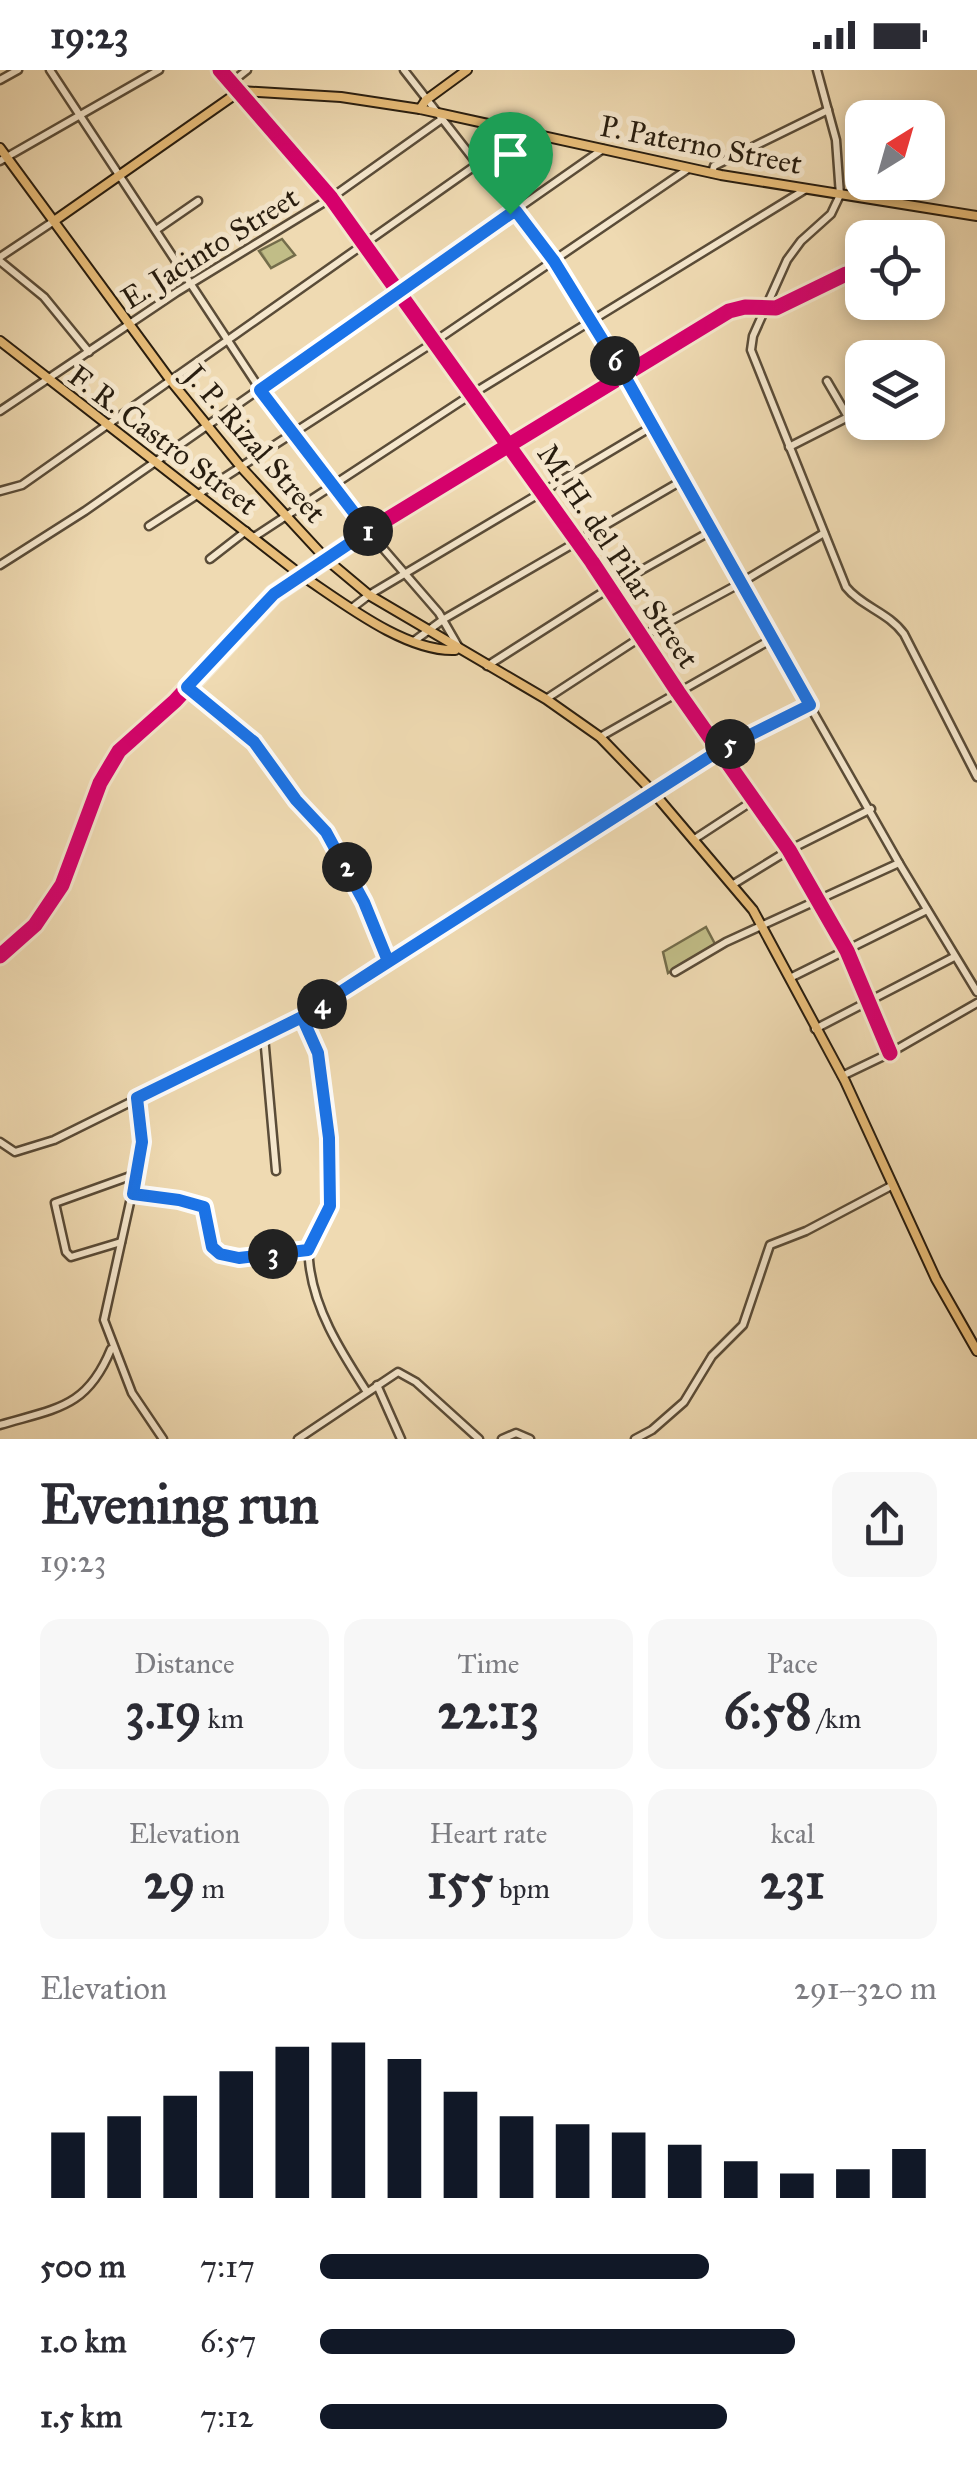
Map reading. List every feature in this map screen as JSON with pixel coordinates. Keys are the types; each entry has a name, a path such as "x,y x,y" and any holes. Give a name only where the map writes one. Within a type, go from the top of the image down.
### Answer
{"main road":[{"path":"423,104 467,70"},
{"path":"54,221 240,90"},
{"name":"P. Paterno Street","path":"240,90 423,104 440,116 712,174 977,216"},
{"name":"J. P. Rizal Street","path":"0,148 3,159 54,221 170,381 241,467 326,559 369,595 546,699 600,737 753,910 842,1076 936,1279 977,1351"},
{"name":"F. R. Castro Street","path":"0,341 106,426 200,493 300,575 414,642 460,651"}],"street":[{"path":"0,80 18,70"},
{"path":"50,70 260,390 331,485 444,620 460,651"},
{"path":"3,159 158,70"},
{"name":"M. H. del Pilar Street","path":"220,70 331,198 399,291 578,542 789,850 846,950 890,1052"},
{"path":"232,82 248,70"},
{"path":"404,70 423,104"},
{"path":"817,70 838,158 840,195 831,214 792,252 765,308 751,350 850,593 887,616 904,634 977,777"},
{"path":"712,174 714,166 828,110"},
{"path":"440,116 554,261 623,373 926,910 977,992"},
{"name":"E. Jacinto Street","path":"0,411 191,284 331,198 440,116"},
{"path":"0,491 22,486 524,132"},
{"path":"0,565 260,390 603,149"},
{"path":"148,526 435,342 688,169"},
{"path":"210,559 806,189"},
{"path":"156,230 198,201"},
{"path":"54,221 0,259 44,297 89,352"},
{"path":"0,956 44,914 62,885 100,782 114,758 274,594 368,531 733,309 776,308 845,274"},
{"path":"789,448 848,417 827,380"},
{"path":"352,608 653,426"},
{"path":"414,642 427,630 683,480"},
{"path":"486,666 608,589 711,531"},
{"path":"546,699 641,637 824,533"},
{"path":"600,737 772,639"},
{"path":"187,687 254,742 302,808 326,832 352,877 388,961"},
{"path":"0,1142 9,1151 21,1152 54,1140 302,1017 720,750 810,705"},
{"path":"693,840 754,800"},
{"path":"732,885 789,850 870,810"},
{"path":"675,972 726,942 900,863"},
{"path":"790,978 926,910"},
{"path":"815,1029 954,958"},
{"path":"842,1076 977,1003"},
{"path":"302,1017 318,1053 329,1138 330,1206 308,1250 314,1290 367,1392"},
{"path":"264,1036 276,1171"},
{"path":"137,1098 142,1142 104,1320 132,1392 163,1439"},
{"path":"121,1242 71,1257 66,1252 56,1203 136,1174"},
{"path":"635,1439 651,1435 684,1402 712,1356 743,1325 770,1245 806,1231 893,1185"},
{"path":"133,1194 204,1207 212,1247 226,1256 308,1250"},
{"path":"0,1425 78,1399 94,1383 112,1346"},
{"path":"298,1439 392,1373 408,1376 479,1439"},
{"path":"377,1385 400,1439"},
{"path":"502,1439 516,1433 530,1439"}],"green space":[{"path":"282,239 295,255 271,268 259,251"},
{"path":"706,927 715,944 668,973 663,952"}],"cycle path":[{"path":"220,70 331,198 592,562 789,850 847,951 890,1053"},
{"path":"0,956 35,925 62,885 100,783 119,751 175,701 274,594 368,531 729,311 776,308 845,274"}],"route":[{"path":"510,214 260,390 368,531 274,594 187,687 254,742 296,800 326,832 364,902 388,961 302,1017 318,1053 329,1138 330,1206 308,1250 226,1256 212,1247 204,1207 133,1194 142,1148 137,1098 302,1017 720,750 810,705 623,373 554,261 516,211 510,214"}]}
